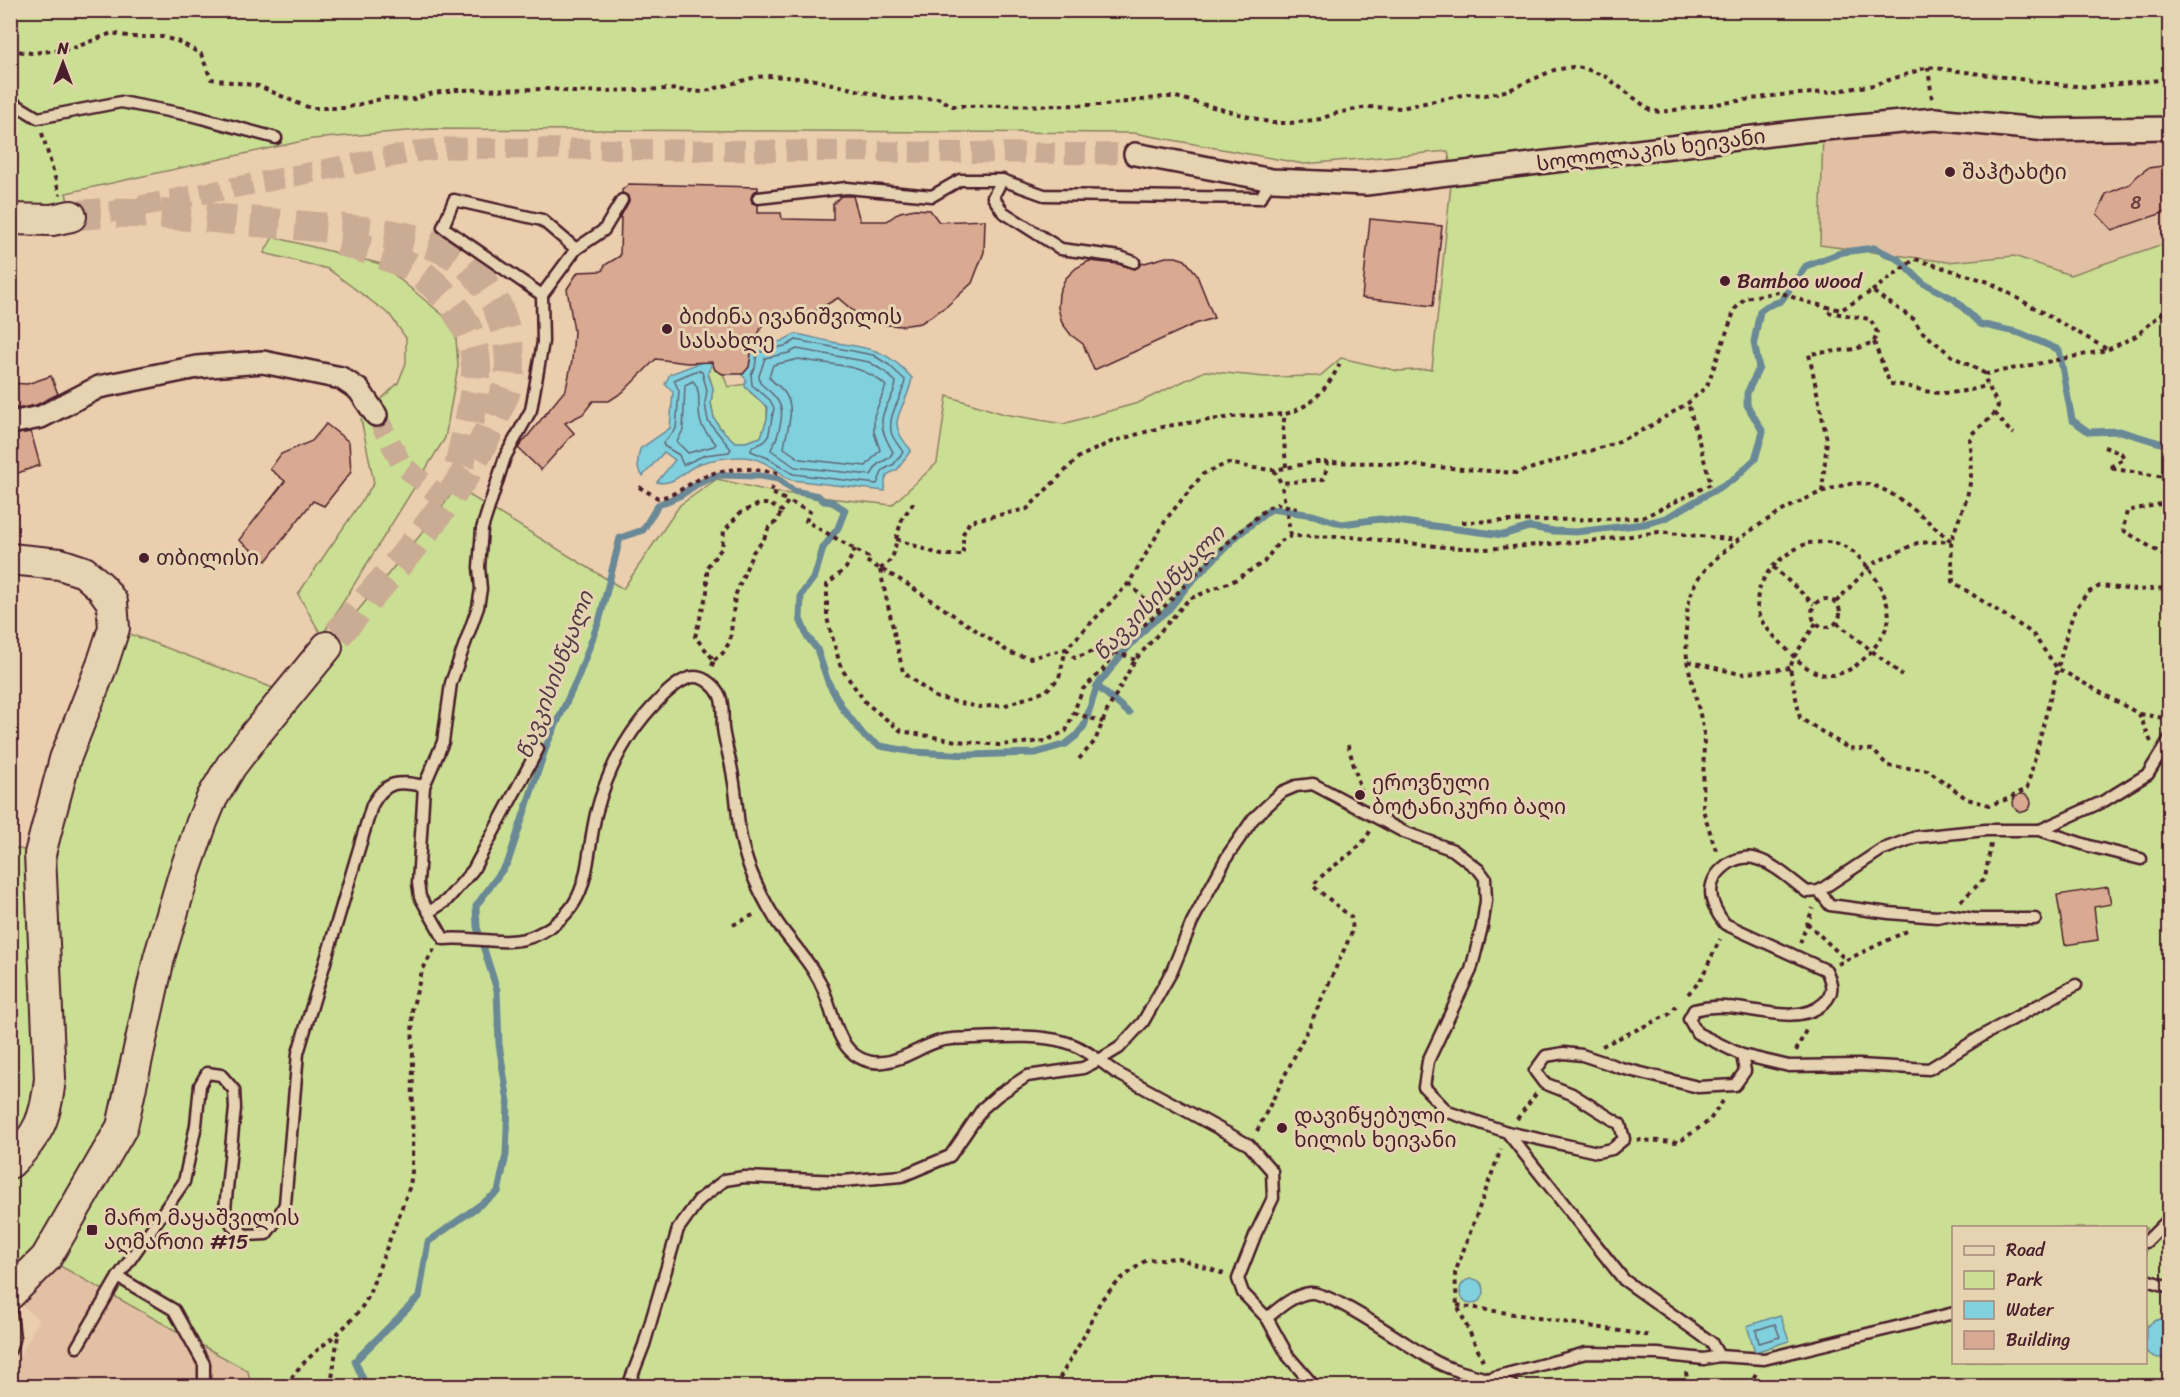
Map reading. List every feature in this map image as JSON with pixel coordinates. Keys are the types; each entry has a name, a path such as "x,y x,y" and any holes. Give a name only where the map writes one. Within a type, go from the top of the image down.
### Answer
{"main road":[{"path":"10,219 52,220 69,217"},
{"path":"10,559 60,564 84,572 101,587 112,602 114,628 65,759 40,854 50,1078 47,1106 37,1132 10,1163"},
{"path":"10,1294 46,1258 122,1127 159,958 184,874 212,798 254,736 327,647"}],"street":[{"name":"სოლოლაკის ხეივანი","path":"1135,154 1272,180 1366,184 1813,130 1935,119 2048,130 2169,128"},
{"path":"10,423 41,417 99,387 197,367 263,362 341,378 359,390 376,415"}],"lane":[{"path":"10,101 38,118 121,102 194,116 276,138"},
{"path":"758,198 847,188 932,196 960,180 1002,180 1044,195 1260,198 1272,180"},
{"path":"1002,180 993,197 1003,212 1047,241 1061,249 1120,257 1134,262"},
{"path":"542,295 443,227 454,200 542,220 576,249"},
{"path":"622,200 604,230 576,249 542,295 543,342 531,410 505,457 482,529 479,567 481,589 478,607 451,683 443,742 424,786 418,883 420,897 444,939 521,940 542,932 559,921 582,891 597,813 611,771 626,740 649,710 667,692 683,681 695,677 706,680 719,693 722,705 723,730 733,775 743,849 754,878 776,921 817,976 845,1045 856,1056 869,1062 883,1062 898,1059 944,1040 1031,1038 1065,1042 1080,1047 1115,1072 1249,1145 1272,1171 1273,1198 1238,1279 1244,1293 1267,1318 1288,1356 1314,1386"},
{"path":"2040,830 2104,801 2148,774 2169,738"},
{"path":"429,912 446,901 473,870 538,749"},
{"path":"77,1347 118,1277 184,1182 196,1125 200,1084 207,1073 221,1075 234,1090 235,1108 225,1209 232,1225 245,1235 266,1234 278,1219 285,1204 298,1053 372,806 378,795 393,784 402,782 424,786"},
{"path":"628,1386 644,1345 678,1229 699,1200 725,1180 744,1177 842,1181 902,1176 950,1156 983,1108 998,1095 1028,1076 1083,1068 1119,1048 1143,1022 1172,971 1192,922 1228,855 1253,819 1282,792 1296,786 1313,784 1404,832 1453,850 1479,870 1485,878 1486,901 1471,970 1428,1061 1424,1088 1448,1112 1507,1132 1597,1152 1612,1149 1624,1139 1620,1124 1572,1094 1544,1083 1535,1071 1546,1056 1564,1053 1582,1055 1621,1068 1698,1087 1735,1084 1745,1071 1742,1055"},
{"path":"2076,985 1987,1033 1929,1069 1859,1065 1789,1066 1742,1055 1697,1033 1689,1019 1694,1010 1706,1006 1790,1015 1815,1011 1830,997 1833,984 1826,970 1725,924 1715,911 1712,900 1713,879 1721,868 1737,858 1755,858 1780,871 1807,892 1819,891 1881,850 1916,837 1986,830 2040,830 2089,846 2141,859"},
{"path":"1819,891 1830,905 1889,913 1974,919 2035,920"},
{"path":"1507,1132 1624,1280 1711,1342 1719,1356"},
{"path":"2147,1240 2169,1218"},
{"path":"118,1277 174,1310 204,1364 204,1386"},
{"path":"2147,1281 2169,1287"},
{"path":"1267,1318 1285,1302 1311,1293 1367,1318 1432,1360 1465,1374 1491,1378 1514,1386"},
{"path":"10,1305 14,1338 10,1350"},
{"path":"1491,1378 1586,1353 1658,1354 1704,1359 1719,1356 1764,1359 1952,1313"}],"path":[{"path":"10,50 30,53 72,49 112,33 132,37 164,37 180,42 201,54 211,79 259,86 311,108 345,108 385,98 411,100 433,93 456,90 552,89 573,92 668,89 702,92 756,77 800,76 894,99 938,98 953,106 1104,105 1176,97 1280,124 1321,119 1333,114 1367,107 1401,108 1467,94 1497,93 1563,67 1583,68 1605,76 1650,110 1660,111 1780,95 1830,92 1863,87 1928,67 2064,86 2090,87 2169,79"},
{"path":"1928,67 1935,119"},
{"path":"38,118 69,217"},
{"path":"880,569 903,672 935,697 978,707 1006,705 1046,691 1059,678 1066,649 1130,583 1167,518 1203,474 1228,463 1274,470 1328,462 1383,463 1516,473 1613,444 1647,428 1688,403 1707,386 1735,309 1745,298 1779,292 1806,302 1841,310 1872,291 1915,259 1989,282 2107,350"},
{"path":"1872,291 1915,320 1920,330 1953,356 1986,374 2107,350 2136,336 2169,306"},
{"path":"1827,307 1827,312 1870,319 1877,332 1874,342 1890,384 1941,393 1988,385"},
{"path":"1822,493 1827,440 1809,354 1855,349 1874,342"},
{"path":"896,539 941,555 963,555 963,534 970,521 1028,509 1079,457 1111,442 1166,426 1298,411 1319,396 1340,364"},
{"path":"1986,374 1985,379 1998,406 1995,413 1970,436 1971,478 1967,497 1951,541 1953,582 2032,633 2057,668 2139,714 2169,719"},
{"path":"1462,522 1641,518 1711,484 1688,403"},
{"path":"1995,413 2014,434"},
{"path":"1285,414 1282,426 1286,467"},
{"path":"2104,447 2121,453 2124,458 2109,468 2169,478"},
{"path":"1281,485 1324,479 1328,462"},
{"path":"639,486 658,498 679,492 708,474 726,470 754,468 778,473"},
{"path":"1274,470 1281,485 1291,536"},
{"path":"1721,868 1703,810 1704,731 1687,661 1686,620 1693,589 1700,574 1750,530 1806,497 1846,485 1868,484 1902,500 1951,541"},
{"path":"773,486 770,492 810,512 806,521 868,557 866,561 904,582 1010,653 1030,658 1066,649"},
{"path":"706,680 714,660 723,653 730,641 735,596 753,552 763,541 769,527 776,522 788,501"},
{"path":"880,569 894,556 902,519 914,502"},
{"path":"2169,502 2127,511 2123,530 2169,559"},
{"path":"714,660 695,637 707,592 707,567 722,548 724,531 740,513 759,504 769,504 782,511"},
{"path":"855,549 846,568 827,585 827,618 841,668 866,703 901,731 956,741 999,745 1045,741 1066,731 1083,688 1103,670 1114,651 1160,611 1217,552 1267,508 1276,504 1297,507"},
{"path":"1079,759 1095,741 1122,682 1136,660 1190,599 1235,580 1264,562 1279,542 1291,536 1352,537 1485,549 1602,540 1659,532 1739,540"},
{"path":"1836,602 1869,567 1917,543 1951,541"},
{"path":"1808,543 1837,543 1858,557 1869,567 1889,608 1888,623 1871,652 1858,664 1837,674 1815,672 1794,657 1758,614 1757,598 1763,578 1773,567 1793,549 1808,543"},
{"path":"1773,567 1814,604"},
{"path":"1130,583 1141,596 1160,611"},
{"path":"1816,623 1794,657 1790,668 1800,718 1848,748 1873,750 1888,766 1928,770 1967,799 1989,806 2008,799 2027,788 2068,629 2075,610 2086,593 2100,586 2136,590 2169,586"},
{"path":"1829,598 1836,602 1840,608 1837,623 1831,627 1823,627 1816,623 1812,618 1814,604 1821,599 1829,598"},
{"path":"1837,623 1902,675"},
{"path":"1066,649 1076,658 1099,649 1114,651 1136,660"},
{"path":"1687,661 1740,674 1790,668"},
{"path":"1074,714 1103,722"},
{"path":"2139,714 2157,757"},
{"path":"1348,745 1367,812"},
{"path":"1807,923 1846,960 1942,916 1985,878 1992,846 1986,830"},
{"path":"1249,1145 1308,1029 1353,930 1351,917 1313,886 1369,835"},
{"path":"733,925 769,907"},
{"path":"1582,1055 1668,1015 1700,981 1725,924"},
{"path":"287,1386 295,1372 339,1334 361,1310 410,1186 412,1171 412,1010 422,971 434,949 444,939"},
{"path":"1789,1066 1815,1011"},
{"path":"1491,1378 1457,1305 1455,1273 1507,1132 1544,1083"},
{"path":"1624,1139 1679,1142 1709,1121 1728,1095"},
{"path":"1055,1386 1083,1338 1101,1300 1122,1278 1146,1260 1178,1258 1238,1279"},
{"path":"1457,1305 1653,1336"},
{"path":"331,1386 339,1334"}],"shaded area":[{"path":"2169,127 2169,242 2070,275 2014,256 1948,262 1820,246 1823,129"},
{"path":"46,1258 249,1372 251,1386 11,1386 11,1373 39,1320 11,1296"}],"green space":[{"name":"ეროვნული ბოტანიკური ბაღი","path":"11,11 2169,11 2169,127 1823,129 1820,245 1948,262 2014,256 2070,275 2169,242 2169,1386 251,1386 248,1371 46,1258 11,1294 11,847 40,854 114,628 289,694 436,516 456,487 623,589 680,505 717,479 773,492 892,505 937,463 947,396 1004,414 1063,424 1138,403 1205,371 1265,377 1320,376 1341,358 1398,371 1432,369 1452,174 1448,151 1304,164 1134,133 430,129 312,139 66,193 71,216 11,219"},
{"path":"273,237 381,264 455,325 458,366 445,438 322,636 298,594 374,483 361,419 398,383 406,363 406,338 390,315 328,269 264,253"},
{"path":"712,362 715,370 723,374 728,387 746,384 750,392 767,406 767,419 761,437 746,442 735,442 720,428 714,418 711,403 713,388 708,372"}],"water":[{"path":"795,334 876,351 894,361 912,378 897,422 902,439 911,450 897,470 888,474 885,491 790,480 763,462 743,457 722,458 701,463 674,480 663,483 657,482 675,460 664,452 643,476 640,473 638,460 640,449 670,428 673,392 665,384 670,374 702,362 712,362 708,374 713,388 711,403 714,418 720,428 735,442 746,442 761,437 768,408 745,387 746,379 742,375 749,367 752,347 782,341"},
{"path":"1472,1279 1481,1282 1484,1291 1481,1300 1472,1303 1463,1300 1460,1291 1463,1282"},
{"path":"1780,1315 1789,1341 1755,1352 1747,1326"},
{"path":"2160,1319 2169,1322 2169,1357 2154,1357 2147,1352 2147,1326"}],"building":[{"path":"2169,165 2169,211 2112,230 2097,214 2106,194 2130,184 2148,168"},
{"name":"ბიძინა ივანიშვილის სასახლე","path":"629,184 758,187 751,198 752,203 758,205 758,213 781,213 782,219 833,220 833,204 841,196 853,196 860,221 887,221 900,212 915,209 930,210 939,222 985,220 984,252 972,283 947,306 921,323 901,326 880,324 857,314 838,298 794,323 779,318 763,324 752,347 749,367 743,374 723,374 715,370 712,362 687,363 656,359 623,392 609,401 593,401 583,414 565,423 574,433 541,470 518,448 566,389 572,361 574,331 567,289 578,272 602,271 605,265 620,256 621,216 629,201 628,196 622,193 622,190"},
{"path":"1370,219 1442,226 1433,306 1362,298"},
{"path":"1166,257 1185,260 1196,273 1214,318 1195,324 1094,370 1083,344 1071,335 1062,323 1058,308 1059,293 1065,279 1076,268 1089,261 1118,264 1135,269 1141,264"},
{"path":"51,376 58,394 36,405 17,409 10,399 10,383 27,384"},
{"path":"326,424 349,442 351,472 324,506 313,501 266,561 239,540 285,481 270,469 281,454 312,441"},
{"path":"31,432 40,465 10,476 10,435"},
{"path":"2018,794 2026,794 2031,799 2029,810 2018,812 2013,807 2013,799"},
{"path":"2108,887 2111,904 2094,907 2098,940 2065,945 2057,895"}],"waterway":[{"name":"წავკისისწყალი","path":"366,1386 355,1361 419,1297 428,1242 498,1192 506,1155 508,1102 499,1044 497,990 477,927 476,906 508,862 547,744 578,677 600,618 620,538 643,530 658,505 681,495 697,484 719,475 761,476 778,479 794,491 818,496 845,510 838,528 823,548 815,576 801,595 800,619 807,636 817,649 828,682 843,709 865,737 880,746 914,752 969,755 1036,753 1066,744 1076,736 1084,726 1097,686 1122,654 1148,626 1169,609 1188,585 1238,535 1271,509 1313,515 1342,524 1380,519 1503,535 1529,527 1576,532 1644,524 1666,518 1734,479 1755,459 1763,432 1747,405 1747,393 1759,368 1754,342 1760,311 1781,301 1806,266 1843,252 1874,248 1898,259 1923,283 1954,299 1980,324 2020,333 2059,350 2072,420 2089,432 2120,431 2170,446"},
{"path":"1097,686 1129,713"}],"tunnel":[{"path":"110,212 445,148 1135,154"},
{"path":"71,216 117,213 164,214 399,236 426,243 452,254 467,264 490,293 505,329 510,366 507,387 484,441 445,504 398,564 327,647"},
{"path":"340,241 390,257 417,271 449,300 465,324 474,351 476,378 473,404 459,469"},
{"path":"376,415 402,465 446,501"}],"place":[{"name":"შაჰტახტი","path":"1950,172"},
{"name":"Bamboo wood","path":"1725,281"},
{"name":"ბიძინა ივანიშვილის სასახლე","path":"667,329"},
{"name":"თბილისი","path":"144,558"},
{"name":"ეროვნული ბოტანიკური ბაღი","path":"1360,795"},
{"name":"დავიწყებული ხილის ხეივანი","path":"1282,1128"},
{"name":"მარო მაყაშვილის აღმართი #15","path":"92,1230"}]}
